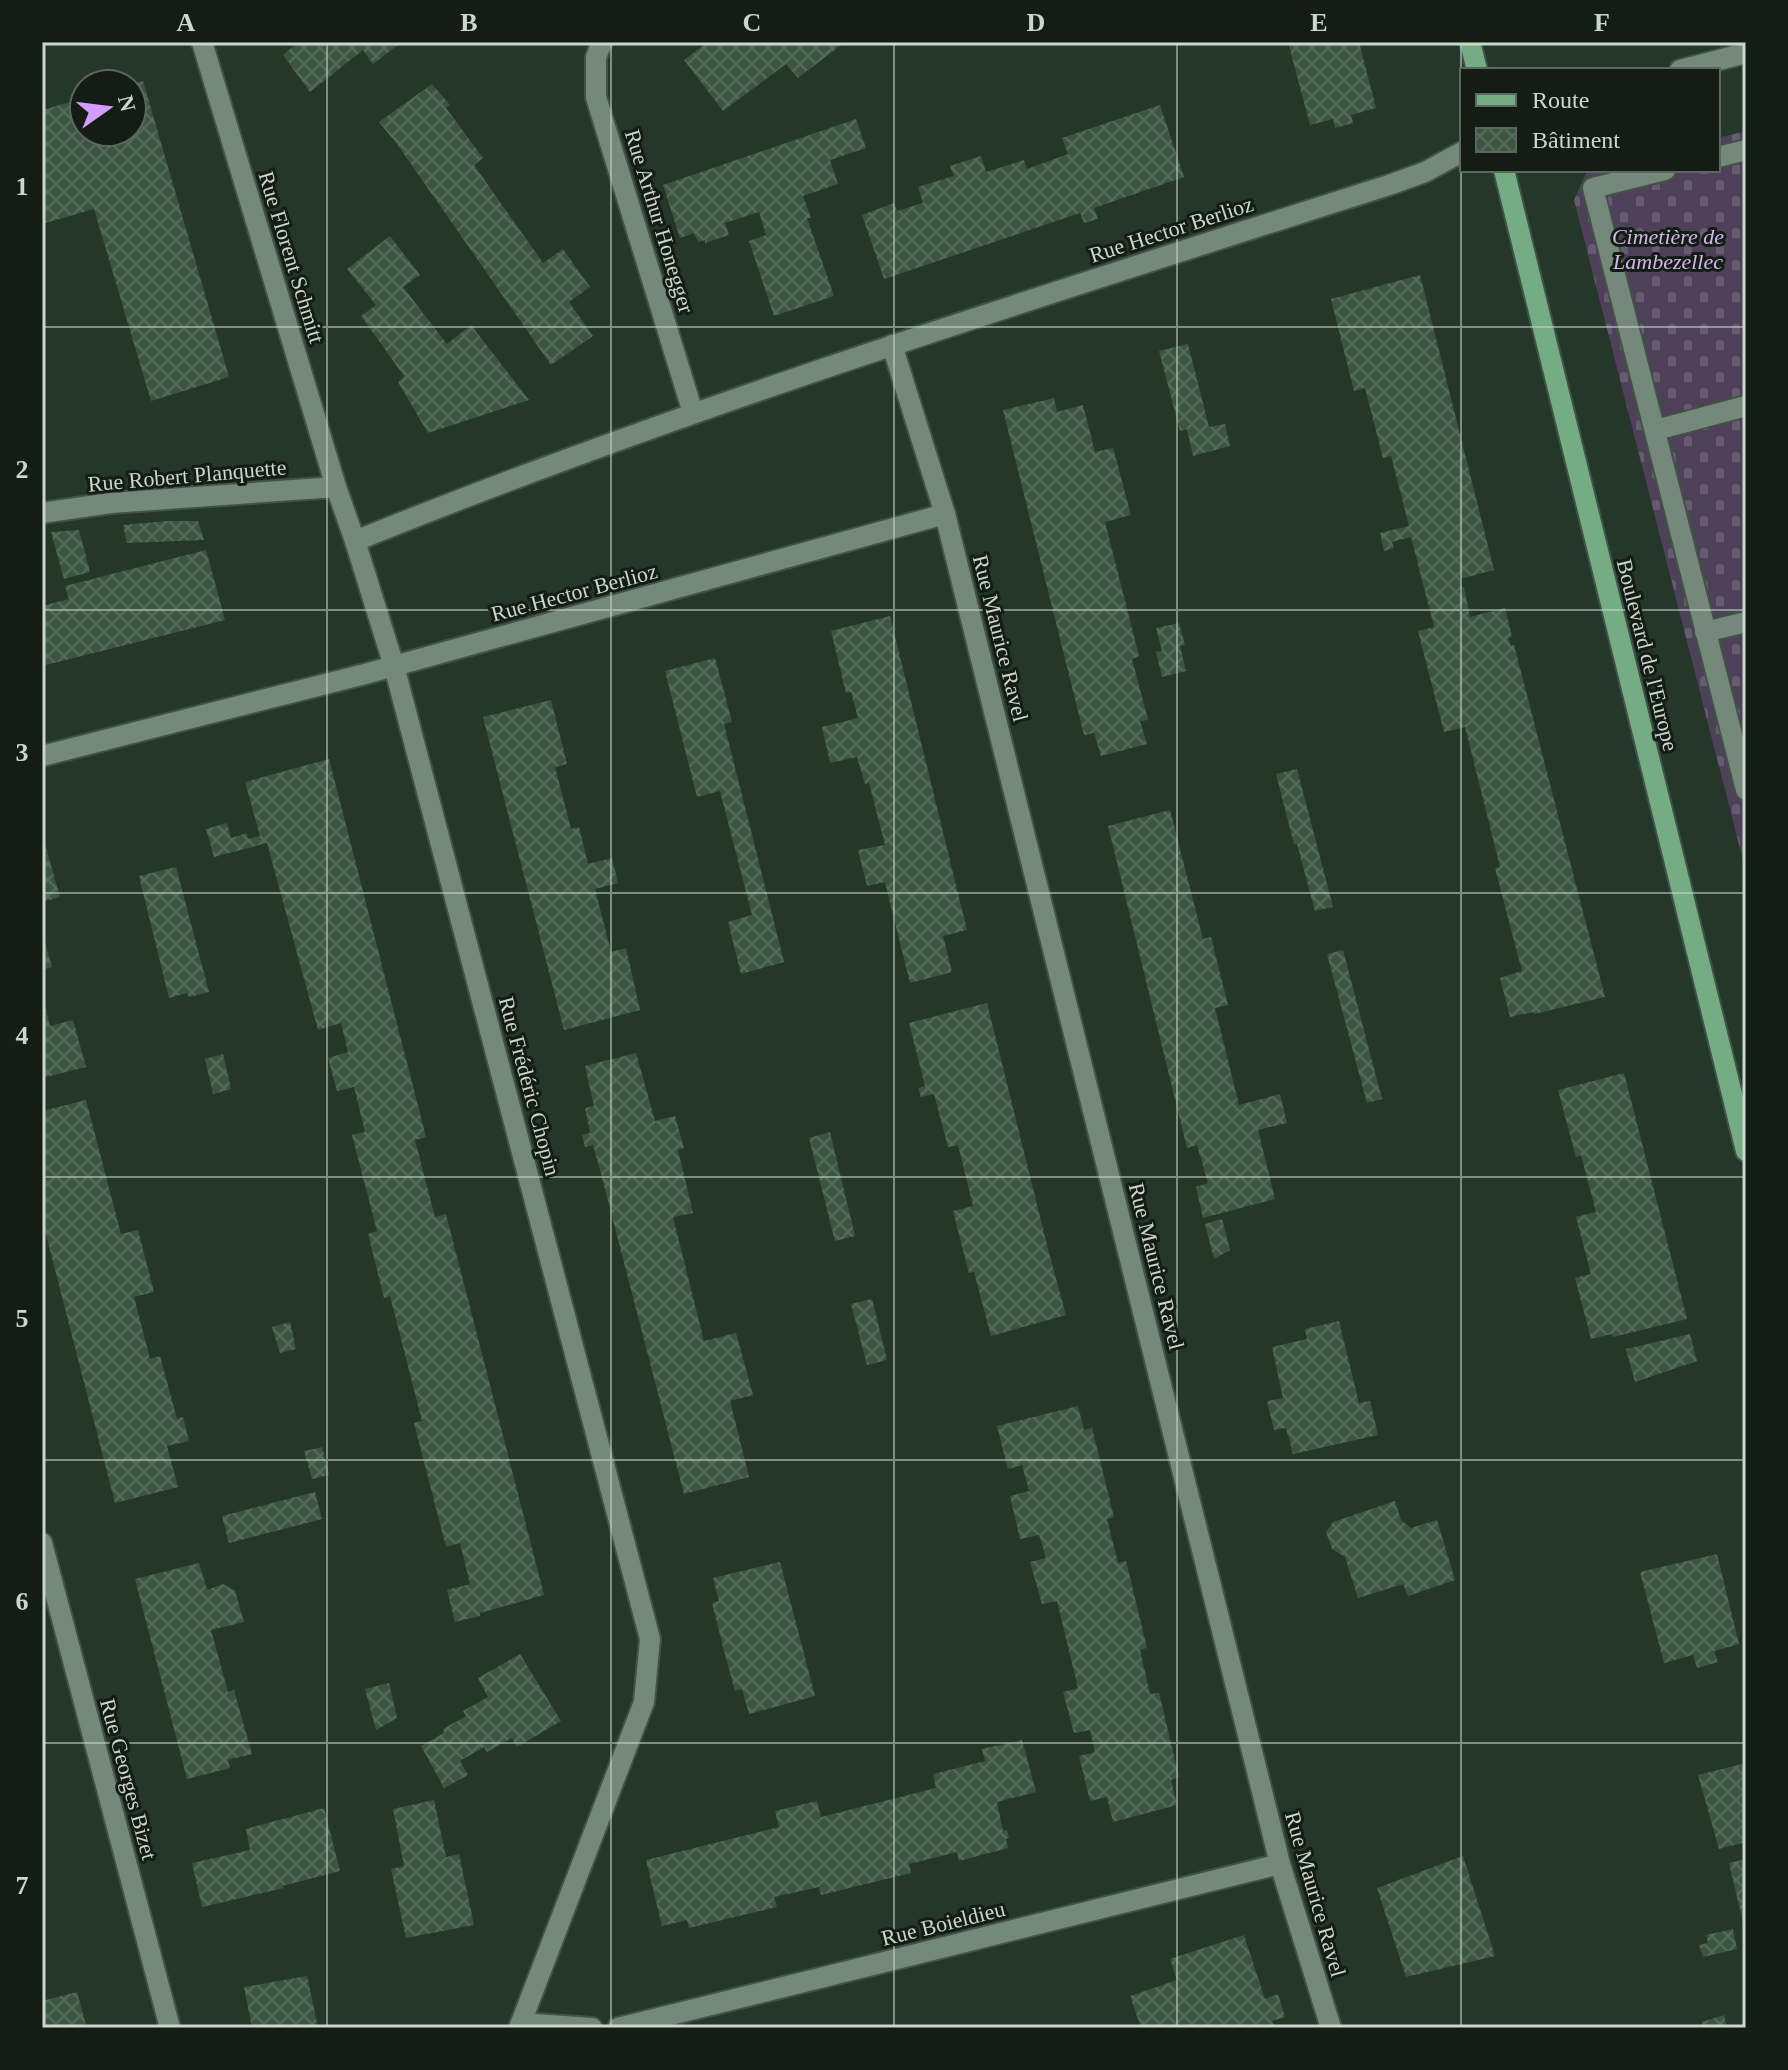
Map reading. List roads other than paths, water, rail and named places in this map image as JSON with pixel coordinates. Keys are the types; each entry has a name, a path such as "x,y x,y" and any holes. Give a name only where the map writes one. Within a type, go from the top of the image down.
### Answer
{"main road":[{"path":"1470,42 1476,68"},
{"name":"Boulevard de l'Europe","path":"1504,172 1746,1151"}],"street":[{"name":"Rue Florent Schmitt","path":"202,42 336,487"},
{"name":"Rue Arthur Honegger","path":"602,42 596,57 596,97 693,413"},
{"path":"1688,68 1746,53"},
{"path":"1720,156 1746,150"},
{"name":"Rue Hector Berlioz","path":"355,541 693,413 892,345 1389,185 1425,172 1460,153"},
{"path":"1657,172 1593,188 1746,790"},
{"path":"892,345 945,514"},
{"path":"1656,430 1746,406"},
{"name":"Rue Robert Planquette","path":"42,513 111,503 336,487"},
{"name":"Rue Frédéric Chopin","path":"336,487 394,666 650,1639 644,1702 520,2025"},
{"name":"Rue Hector Berlioz","path":"42,756 394,666 945,514"},
{"name":"Rue Maurice Ravel","path":"945,514 1280,1864 1331,2028"},
{"path":"1705,632 1746,622"},
{"name":"Rue Georges Bizet","path":"42,1543 170,2028"},
{"name":"Rue Boieldieu","path":"618,2028 1280,1864"},
{"path":"520,2025 592,2028"}],"park label":[{"name":"Cimetière de Lambezellec","path":"1668,248"}]}
